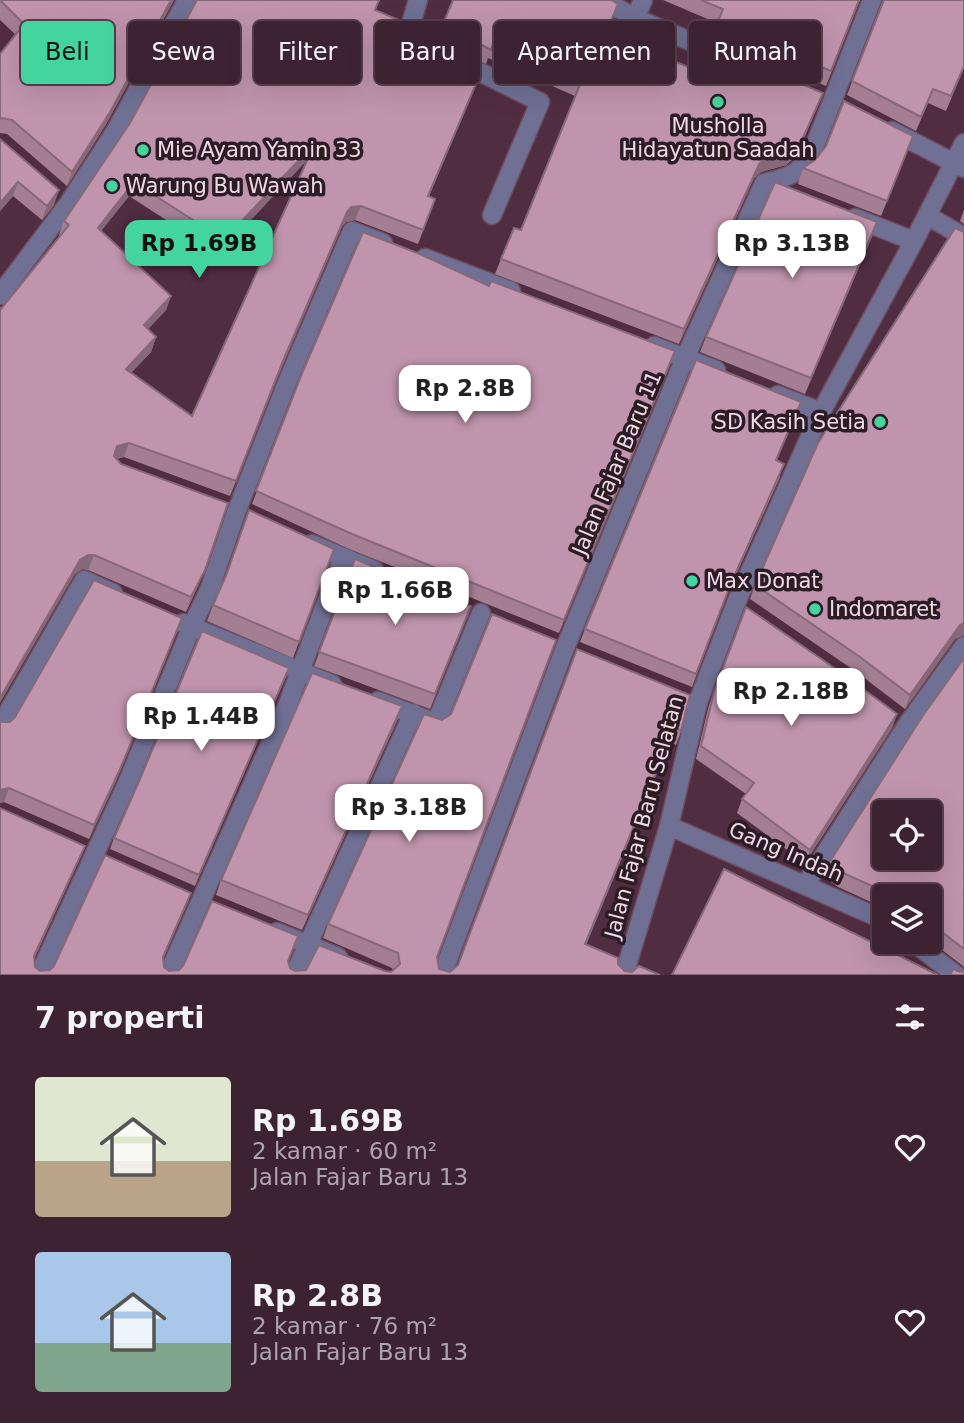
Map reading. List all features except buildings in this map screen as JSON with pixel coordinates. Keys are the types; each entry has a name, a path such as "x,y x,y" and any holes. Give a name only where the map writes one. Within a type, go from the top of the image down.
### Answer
{"street":[{"path":"0,295 64,199 115,132 187,0"},
{"path":"418,0 409,25 412,34 432,49 540,102 492,215"},
{"path":"603,0 635,19 689,41"},
{"path":"635,19 643,0"},
{"path":"764,183 787,178 800,171 811,155 872,0"},
{"path":"881,126 960,166"},
{"name":"Jalan Fajar Baru Selatan","path":"624,975 669,826 692,700 741,607 821,412 928,216 960,166 964,143"},
{"path":"764,183 794,195"},
{"name":"Jalan Fajar Baru 11","path":"442,975 565,648 685,358 764,183"},
{"path":"842,213 915,241"},
{"path":"928,216 964,237"},
{"path":"39,975 88,850 126,786 210,588 288,380 352,231 533,299"},
{"path":"634,338 734,377"},
{"path":"758,387 821,412"},
{"path":"296,537 393,578"},
{"path":"168,975 207,903 300,673 343,558"},
{"path":"0,726 84,580 134,602"},
{"path":"363,696 436,723 481,612"},
{"path":"171,618 344,689"},
{"path":"805,885 902,721 964,646"},
{"path":"293,975 412,713"},
{"name":"Gang Indah","path":"669,826 872,915"},
{"path":"88,850 116,863"},
{"path":"180,892 207,903"},
{"path":"258,924 358,965"},
{"path":"929,954 956,975"}],"place":[{"name":"Musholla Hidayatun Saadah","path":"718,102"},
{"name":"Mie Ayam Yamin 33","path":"143,150"},
{"name":"Warung Bu Wawah","path":"112,186"},
{"name":"SD Kasih Setia","path":"880,422"},
{"name":"Max Donat","path":"692,581"},
{"name":"Indomaret","path":"815,609"}]}
